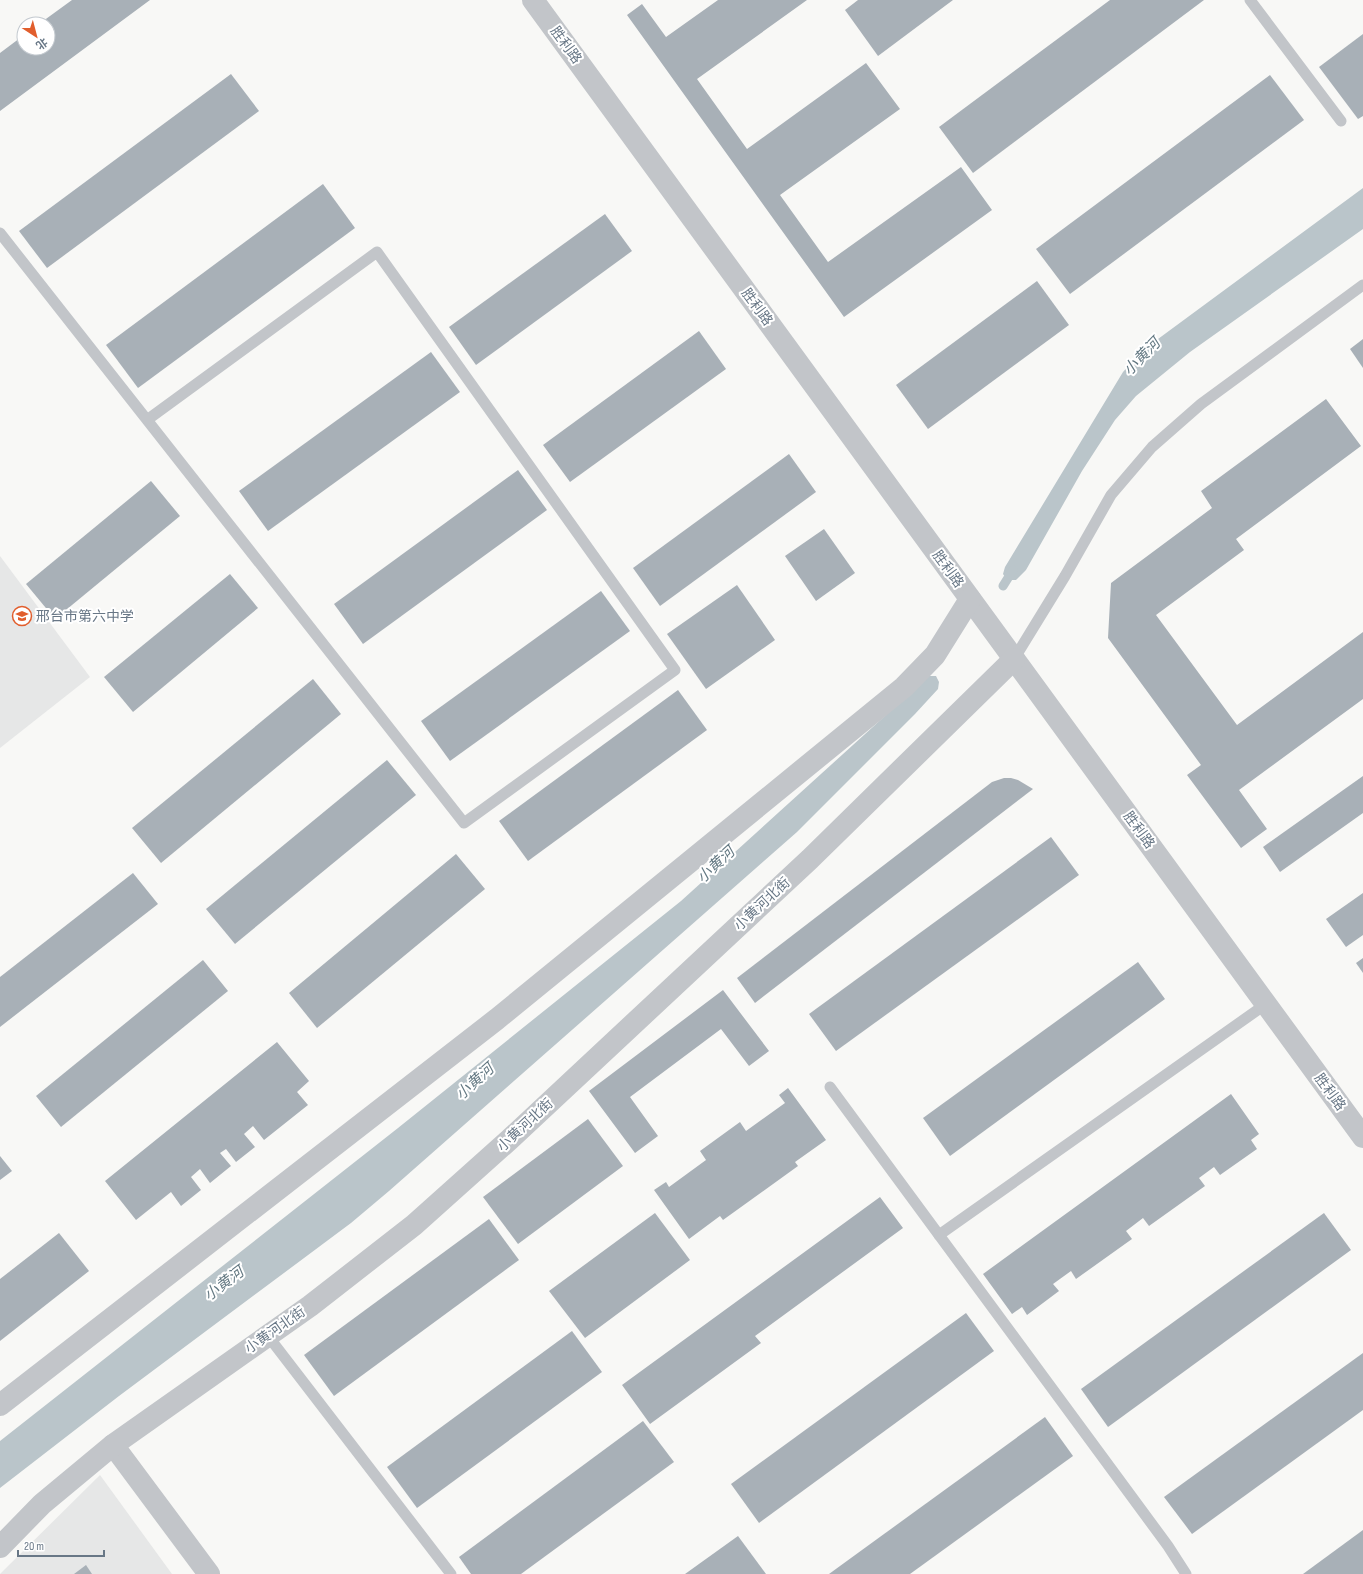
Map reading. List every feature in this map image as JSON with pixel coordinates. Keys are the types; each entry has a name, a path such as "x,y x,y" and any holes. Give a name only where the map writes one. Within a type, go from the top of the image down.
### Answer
{"street":[{"name":"胜利路","path":"533,0 1363,1137"},
{"path":"0,1405 497,1019 904,687 935,655 970,599"},
{"name":"小黄河北街","path":"0,1547 42,1504 113,1445 310,1306 414,1225 509,1140 810,859 1014,659"},
{"path":"113,1445 209,1574"}],"lane":[{"path":"1250,0 1341,121"},
{"path":"0,233 147,420 464,823 675,670 377,252 147,420"},
{"path":"1014,659 1065,576 1111,495 1152,446 1201,404 1363,285"},
{"path":"939,1235 1266,1004"},
{"path":"830,1087 1168,1546 1186,1574"},
{"path":"268,1336 451,1574"}],"shaded area":[{"name":"邢台市第六中学","path":"0,556 90,677 0,748"},
{"path":"100,1475 172,1574 0,1574"}],"water":[{"path":"1363,188 1363,229 1190,352 1136,396 1115,420 1082,471 1026,570 1016,580 1007,580 1003,574 1005,567 1123,372 1139,354"},
{"path":"929,676 936,676 939,682 938,689 797,832 389,1191 351,1223 119,1396 0,1488 0,1441 398,1128 681,901"}],"building":[{"path":"72,0 150,0 0,111 0,53 16,41 16,56 56,56 56,16 50,16"},
{"path":"718,0 807,0 697,79 747,149 866,63 900,109 780,195 828,262 961,167 992,210 844,317 627,15 642,4 666,37"},
{"path":"858,0 953,0 878,56 845,10"},
{"path":"1110,0 1204,0 973,173 939,127"},
{"path":"1363,34 1363,116 1358,119 1319,67"},
{"path":"231,74 259,111 47,268 19,231"},
{"path":"1270,75 1304,120 1070,294 1036,249"},
{"path":"323,184 355,228 138,388 106,345"},
{"path":"605,214 632,251 476,365 449,327"},
{"path":"1037,281 1069,325 928,429 896,385"},
{"path":"699,331 726,369 570,482 543,445"},
{"path":"1363,339 1363,368 1350,349"},
{"path":"431,352 460,392 268,531 239,491"},
{"path":"1326,399 1361,446 1236,539 1244,550 1156,615 1237,725 1363,632 1363,699 1239,790 1267,829 1241,848 1187,775 1201,765 1108,638 1111,583 1212,508 1201,491"},
{"path":"789,454 816,492 660,606 633,568"},
{"path":"518,470 547,510 363,644 334,604"},
{"path":"151,481 180,516 55,619 26,584"},
{"path":"824,529 855,573 816,601 785,556"},
{"path":"230,574 258,608 133,712 104,677"},
{"path":"737,585 775,640 706,689 667,634"},
{"path":"601,591 630,631 450,761 421,721"},
{"path":"313,679 341,714 161,863 132,828"},
{"path":"678,690 707,730 528,861 499,821"},
{"path":"387,760 416,795 235,944 206,909"},
{"path":"1363,776 1363,813 1280,872 1263,847"},
{"path":"1004,778 1018,780 1033,789 755,1003 737,978 992,782"},
{"path":"1051,837 1079,875 836,1051 809,1014"},
{"path":"456,854 485,889 317,1028 289,993"},
{"path":"133,873 158,904 0,1027 0,977"},
{"path":"1363,893 1363,935 1346,947 1326,919"},
{"path":"1363,958 1363,973 1356,963"},
{"path":"203,960 228,991 61,1127 36,1096"},
{"path":"1138,962 1165,999 950,1156 923,1118"},
{"path":"723,990 769,1051 749,1066 721,1029 630,1097 658,1136 635,1153 589,1091"},
{"path":"277,1042 309,1081 297,1092 308,1105 264,1140 253,1126 244,1134 255,1147 236,1162 226,1149 220,1153 231,1166 210,1183 200,1169 191,1177 201,1190 181,1206 171,1192 136,1220 105,1181"},
{"path":"788,1088 826,1140 795,1162 798,1166 723,1220 720,1216 689,1239 654,1190 666,1182 669,1187 706,1160 700,1151 740,1122 746,1131 785,1103 779,1095"},
{"path":"1231,1094 1259,1134 1251,1140 1257,1149 1220,1175 1214,1167 1199,1178 1205,1186 1149,1226 1143,1218 1126,1231 1132,1239 1076,1279 1071,1271 1053,1284 1059,1291 1027,1315 1022,1307 1012,1314 983,1274"},
{"path":"588,1119 623,1166 518,1244 483,1197"},
{"path":"0,1156 12,1171 0,1180"},
{"path":"880,1197 903,1228 755,1336 761,1343 650,1424 622,1385"},
{"path":"655,1213 690,1260 585,1338 549,1291"},
{"path":"1324,1213 1351,1250 1108,1427 1081,1389"},
{"path":"489,1219 519,1260 334,1396 304,1355"},
{"path":"59,1233 89,1271 0,1341 0,1279"},
{"path":"966,1313 994,1351 759,1523 731,1484"},
{"path":"572,1331 602,1372 417,1508 387,1467"},
{"path":"1363,1353 1363,1410 1192,1534 1164,1497"},
{"path":"1045,1417 1073,1456 910,1574 829,1574"},
{"path":"643,1421 674,1462 521,1574 471,1574 459,1557"},
{"path":"1363,1530 1363,1574 1303,1574"},
{"path":"738,1536 766,1574 685,1574"},
{"path":"86,1565 92,1574 74,1574"}],"waterway":[{"name":"小黄河","path":"1003,586 1013,570"}],"place":[{"name":"邢台市第六中学","path":"22,616"}]}
